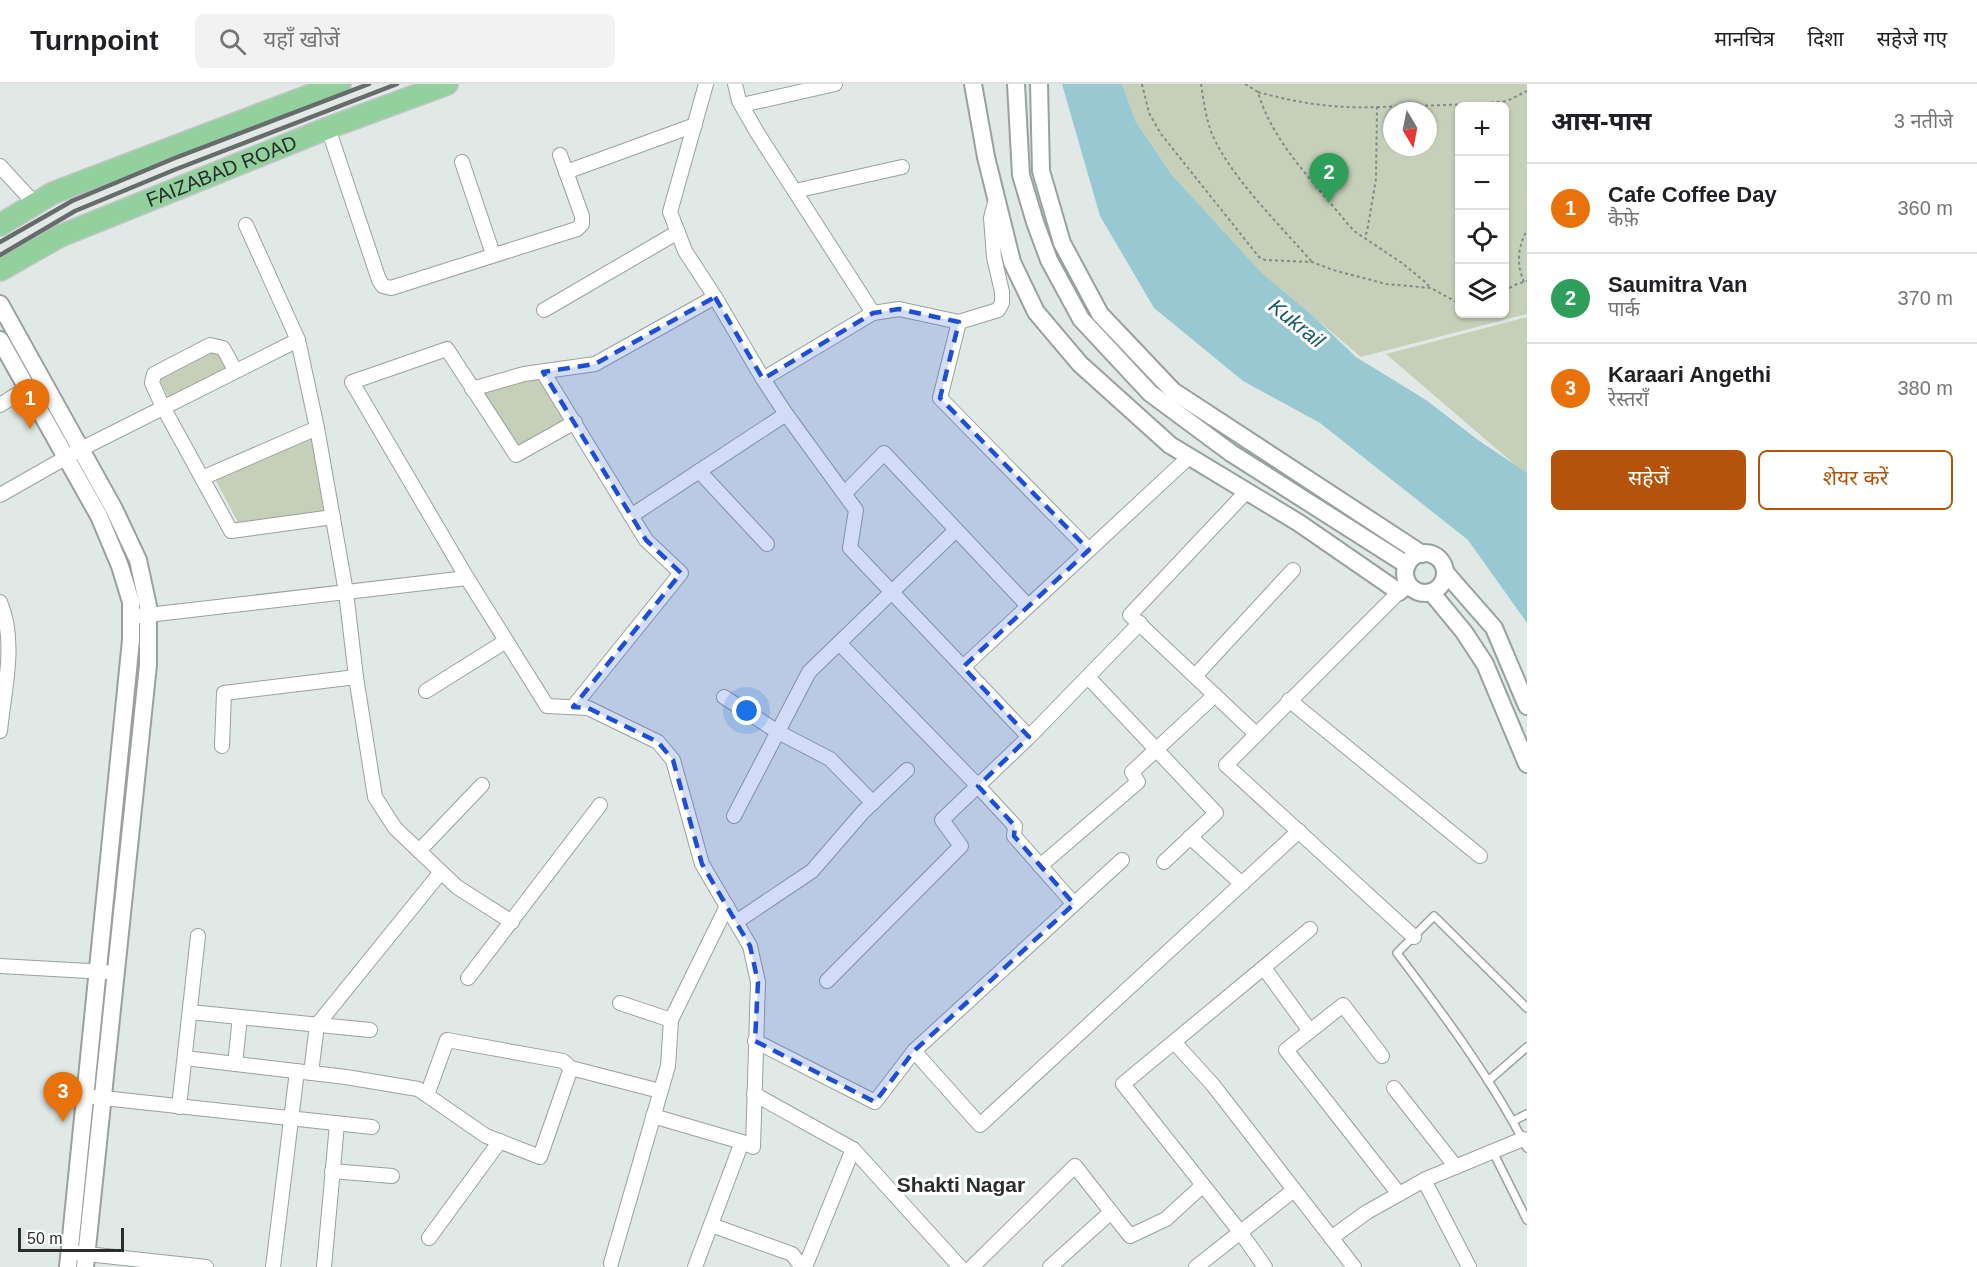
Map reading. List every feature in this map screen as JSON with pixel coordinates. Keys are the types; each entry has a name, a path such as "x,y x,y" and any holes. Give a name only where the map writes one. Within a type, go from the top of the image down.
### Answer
{"main road":[{"name":"FAIZABAD ROAD","path":"0,225 53,193 340,84"},
{"name":"FAIZABAD ROAD","path":"0,270 60,236 328,128 447,84"}],"street":[{"path":"706,84 670,212 685,251 716,297 786,414 856,510 850,548 1029,737"},
{"path":"735,84 742,105 873,313"},
{"path":"742,105 835,84"},
{"path":"973,84 986,157 1012,262 1036,312 1080,364 1170,445 1404,588 1418,592 1431,592 1441,584 1445,572"},
{"path":"1017,84 1021,175 1049,260 1081,319 1150,393 1232,453 1407,565"},
{"path":"1039,84 1041,171 1062,243 1100,314 1173,391 1422,554 1435,556 1445,572 1494,628 1527,706"},
{"path":"566,172 695,125"},
{"path":"328,128 379,280 383,286 391,288 577,229 582,224 582,216 560,155"},
{"path":"462,162 493,254"},
{"path":"0,166 35,204"},
{"path":"795,191 902,168"},
{"path":"763,379 873,313 899,309 959,322 998,310 1002,303 1002,291 994,257 991,218 996,198"},
{"path":"246,225 298,340 317,428 346,592 356,677 375,797 395,828 457,887 512,922"},
{"path":"544,310 678,232"},
{"path":"472,389 524,374 595,364 716,297"},
{"path":"0,304 114,509 138,560 148,606 139,616 131,640 85,1096 78,1260"},
{"path":"959,322 940,398 1089,550"},
{"path":"0,340 99,516 120,566 131,602 139,616 148,665 104,1098 78,1260"},
{"path":"0,495 81,449 298,340"},
{"path":"235,370 223,348 210,345 154,374 152,384 231,531 333,517"},
{"path":"575,422 516,455 447,348 352,382 467,578 547,706 588,708 658,742 673,760 702,864 750,946 758,982 753,1147 653,1116"},
{"path":"543,372 646,540 681,573 573,707"},
{"path":"0,405 27,388"},
{"path":"631,516 786,414"},
{"path":"202,478 317,428"},
{"path":"845,493 884,453 1028,606"},
{"path":"963,667 1189,457"},
{"path":"699,471 767,544"},
{"path":"1247,491 1130,615 1256,734"},
{"path":"734,816 809,672 956,530"},
{"path":"1414,937 1226,765 1404,588 1407,565 1416,556 1422,554"},
{"path":"1195,676 1293,570"},
{"path":"139,616 467,578"},
{"path":"1431,592 1464,632 1485,664 1527,764"},
{"path":"0,602 5,614 0,730"},
{"path":"827,981 962,846 942,820 1029,737 1140,623"},
{"path":"426,691 506,641"},
{"path":"839,643 1015,826 1014,836 1074,904"},
{"path":"222,746 224,693 356,677"},
{"path":"1088,677 1216,813 1164,862"},
{"path":"1040,866 1138,782 1132,772 1215,695"},
{"path":"724,697 778,732 830,759 873,803"},
{"path":"1289,700 1480,856"},
{"path":"736,922 812,871 873,803 907,770"},
{"path":"419,851 482,785"},
{"path":"468,978 600,805"},
{"path":"914,1051 980,1125 1299,831"},
{"path":"1190,837 1242,884"},
{"path":"755,1041 875,1102 914,1051 1122,860"},
{"path":"273,1267 291,1119 317,1025 441,872"},
{"path":"611,1263 668,1066 671,1020 727,906"},
{"path":"1265,1267 1241,1233 1123,1084 1310,929"},
{"path":"179,1107 198,936"},
{"path":"0,966 116,973"},
{"path":"1264,968 1310,1031"},
{"path":"620,1003 671,1020"},
{"path":"1382,1056 1343,1005 1286,1050 1399,1194"},
{"path":"190,1012 370,1030"},
{"path":"235,1064 240,1017"},
{"path":"427,1095 447,1040 563,1061 571,1068 660,1091"},
{"path":"1174,1042 1213,1085 1354,1267"},
{"path":"185,1058 304,1072 418,1089 486,1136 540,1157 571,1068"},
{"path":"1394,1088 1456,1167"},
{"path":"754,1094 853,1149 960,1267"},
{"path":"85,1096 372,1127"},
{"path":"324,1267 337,1124"},
{"path":"429,1238 500,1141"},
{"path":"695,1267 742,1142"},
{"path":"1331,1238 1367,1212 1424,1180 1493,1152 1525,1144"},
{"path":"711,1225 792,1254 803,1267 853,1149"},
{"path":"972,1267 1075,1166 1130,1236 1166,1219 1203,1185"},
{"path":"332,1171 392,1176"},
{"path":"1424,1180 1469,1267"},
{"path":"1196,1267 1294,1190"},
{"path":"1050,1267 1111,1212"},
{"path":"78,1260 206,1267"}],"lane":[{"path":"1525,1144 1513,1121 1450,1023 1397,953 1434,916 1527,1008"},
{"path":"1488,1081 1527,1047"},
{"path":"1513,1121 1527,1114"},
{"path":"1493,1152 1527,1220"}],"path":[{"path":"1142,84 1149,113 1161,134 1259,257 1265,260 1312,262 1386,284 1431,288"},
{"path":"1201,84 1209,127 1228,164 1312,262"},
{"path":"1245,84 1258,92 1294,102 1360,108 1478,104 1507,101 1527,92"},
{"path":"1258,92 1263,109 1290,152 1354,231 1408,268 1431,288 1455,301"},
{"path":"1364,237 1367,232 1376,178 1377,107"},
{"path":"1509,289 1525,281 1519,267 1520,247 1527,230"}],"highlighted area":[{"path":"715,297 763,379 873,313 899,309 959,322 940,398 1089,550 963,667 1029,737 978,786 1015,826 1014,836 1074,904 914,1051 875,1102 755,1041 758,982 750,946 702,864 673,760 658,742 588,708 573,707 681,573 646,540 543,372 595,364"}],"green space":[{"path":"1122,84 1527,84 1527,314 1361,357 1262,273 1172,175 1136,122"},
{"path":"1527,317 1527,475 1386,354"},
{"path":"218,350 228,370 169,399 159,379"},
{"path":"541,376 569,421 518,451 480,390"},
{"path":"313,435 327,514 240,526 214,477"}],"water":[{"name":"Kukrail","path":"1062,84 1122,84 1136,122 1172,175 1262,273 1313,316 1356,357 1426,400 1478,440 1527,473 1527,623 1468,540 1320,423 1243,381 1154,308 1100,216"}],"railway":[{"path":"0,242 72,201 175,158 369,84"},
{"path":"0,255 75,211 174,170 397,84"}],"place":[{"name":"Saumitra Van","path":"1329,203"},
{"name":"Cafe Coffee Day","path":"30,429"},
{"name":"Karaari Angethi","path":"63,1122"}],"district":[{"name":"Shakti Nagar","path":"961,1184"}]}
